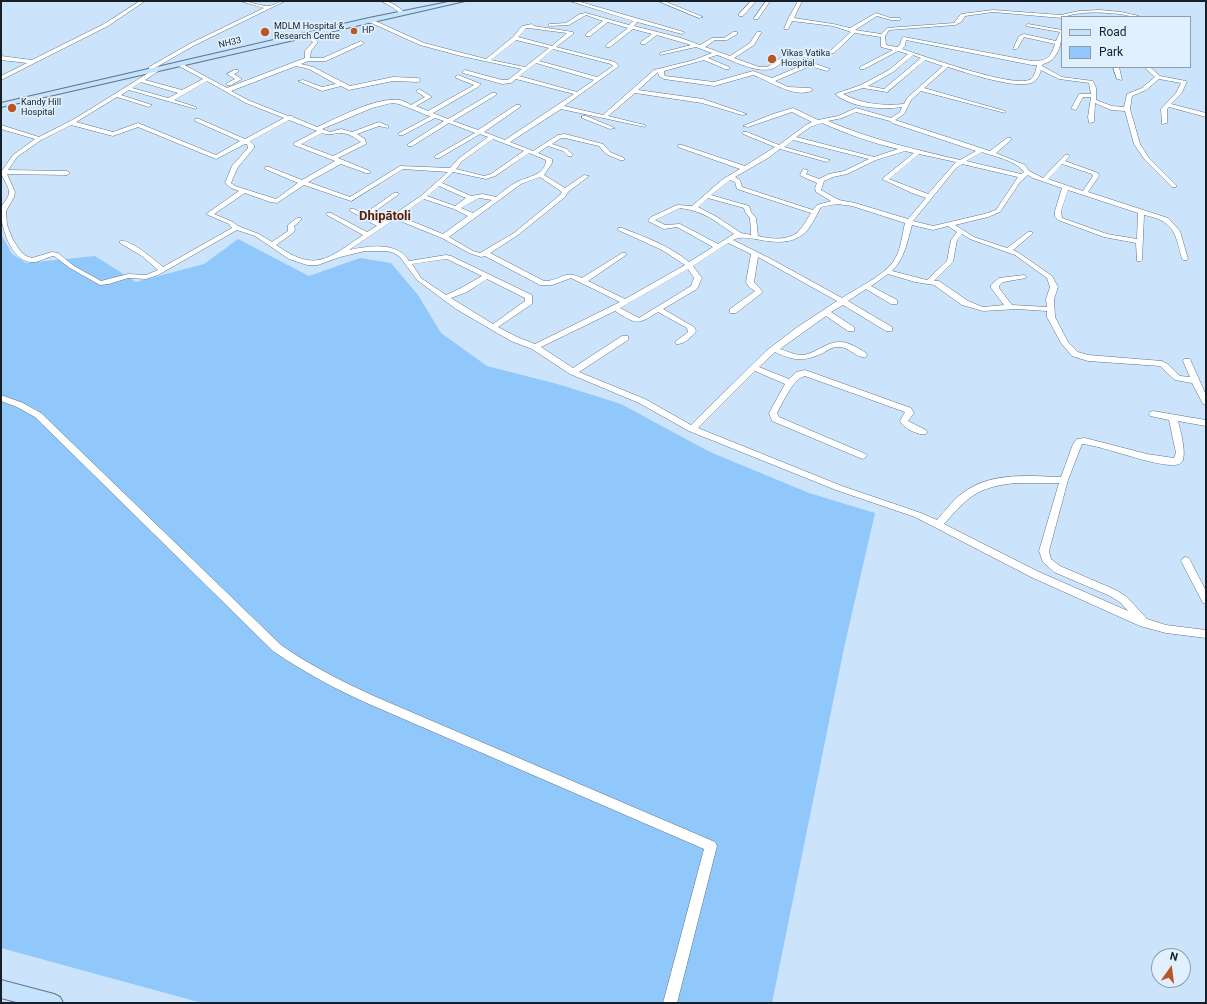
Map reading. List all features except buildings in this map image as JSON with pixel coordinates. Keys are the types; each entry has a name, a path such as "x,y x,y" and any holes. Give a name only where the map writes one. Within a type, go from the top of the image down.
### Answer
{"main road":[{"name":"NH33","path":"1,105 142,76 160,68 369,20 462,1"},
{"path":"1,989 54,1003"}],"street":[{"path":"1,78 106,25 143,1"},
{"path":"242,1 269,8"},
{"path":"272,1 281,2"},
{"path":"383,1 394,6 403,13"},
{"path":"572,1 682,33"},
{"path":"660,1 701,17"},
{"path":"742,15 754,1"},
{"path":"756,18 768,1"},
{"path":"786,28 800,1"},
{"path":"236,228 162,270 146,277 128,276 109,282 100,283 72,267 56,254 34,260 26,260 20,256 11,244 1,220 3,211 12,194 11,188 4,178 4,172 15,156 39,139 72,123 128,88 142,76 193,44 281,2"},
{"path":"1039,65 1035,78 1032,81 1023,83 995,78 947,65 898,49 883,46 883,36 887,29 955,24 963,15 984,12 1004,11 1061,17"},
{"path":"1067,16 1076,13 1119,12 1134,16"},
{"path":"487,60 515,38 527,26 564,24 584,14 699,46 763,69 774,67 791,52 810,56"},
{"path":"832,52 853,30 876,14 891,19 898,19"},
{"path":"790,19 833,25 883,36"},
{"path":"369,20 421,43 454,53 527,69"},
{"path":"588,35 607,20"},
{"path":"608,46 632,27 636,20"},
{"path":"1028,25 1061,32"},
{"path":"465,72 504,83 509,82 571,35 571,32 527,26"},
{"path":"643,43 656,33"},
{"path":"662,54 699,46 714,39 725,39 735,33"},
{"path":"730,58 752,44 758,33"},
{"path":"305,35 316,42 308,51 307,59"},
{"path":"1014,48 1021,36 1024,35 1058,43"},
{"path":"1039,65 1048,63 1051,60 1061,35"},
{"path":"506,142 579,94 615,67 616,64 515,38"},
{"path":"862,68 898,49 902,46 902,39 906,38 1039,65 1061,78 1091,82 1094,99 1090,114 1091,122"},
{"path":"228,90 307,59 324,60 361,43"},
{"path":"604,118 652,74 661,69 718,53"},
{"path":"906,106 887,107 864,104 838,94 863,86 891,71 911,54"},
{"path":"1,58 34,62"},
{"path":"704,58 727,68"},
{"path":"863,86 885,91 924,58"},
{"path":"536,62 598,79"},
{"path":"179,64 248,102 290,117 329,134 341,131 352,134 363,140 364,143 332,159"},
{"path":"296,64 311,68 346,87 353,88 387,80 418,80"},
{"path":"770,80 810,64 827,69"},
{"path":"892,120 902,113 909,99 947,65"},
{"path":"1116,68 1120,79"},
{"path":"1148,68 1158,77 1180,80 1184,82 1178,94 1167,105 1164,112 1164,123"},
{"path":"661,69 661,75 664,77 707,83 722,82 753,73 770,80 774,84 793,89 810,90"},
{"path":"222,87 239,79 230,74 236,71"},
{"path":"142,76 182,92"},
{"path":"427,114 478,84 458,77"},
{"path":"516,77 579,94"},
{"path":"1158,77 1144,89 1129,95 1127,109 1137,144 1141,152 1174,186"},
{"path":"169,100 207,79"},
{"path":"301,81 322,89 341,84"},
{"path":"128,88 194,108"},
{"path":"920,89 1003,112"},
{"path":"411,107 429,97 419,91"},
{"path":"634,91 703,101 744,114"},
{"path":"410,145 494,94"},
{"path":"117,95 149,104"},
{"path":"1074,109 1082,95 1094,99 1110,108 1127,109"},
{"path":"368,172 296,144 319,130 358,111 389,102 397,102 546,157 550,160 541,175 518,183 444,237"},
{"path":"861,111 864,104"},
{"path":"1167,105 1206,115"},
{"path":"437,157 518,106"},
{"path":"560,107 642,126"},
{"path":"746,126 775,115 794,110 855,135 904,149 1035,177 1141,212 1164,218 1170,222 1181,242 1185,259"},
{"path":"694,208 730,177 746,169 808,126 820,121 840,117 853,110 892,120 906,127 992,153 1023,166 1025,174"},
{"path":"576,111 574,113 577,115 612,128"},
{"path":"401,134 435,116"},
{"path":"72,123 113,134 138,125 214,157 221,156 290,117"},
{"path":"197,120 246,141 251,145 251,148 235,166 228,183 233,187 272,200 277,201 302,182 339,162"},
{"path":"352,134 376,124 381,124 386,127"},
{"path":"1,127 39,139"},
{"path":"745,133 779,147 827,160"},
{"path":"267,168 289,178 351,199 402,167 452,170 477,178 489,177 560,136 601,146 608,153 622,159"},
{"path":"338,255 371,238 382,226 439,184 460,160 492,137"},
{"path":"792,138 823,147 860,154 874,159"},
{"path":"992,153 1009,139"},
{"path":"548,144 565,150 570,155"},
{"path":"680,146 746,169"},
{"path":"805,170 802,175 820,181 831,175 845,173 874,159 904,149"},
{"path":"692,429 774,349 825,312 887,272 896,263 909,222 960,162 982,150"},
{"path":"918,152 885,179 910,191 930,197"},
{"path":"1044,180 1066,156"},
{"path":"1061,162 1095,173 1096,176 1084,193"},
{"path":"4,172 67,173"},
{"path":"718,248 678,225 664,227 651,220 679,206 694,208 715,218 739,235 782,240 794,237 804,230 814,212 823,204 837,202 853,204 925,228 932,228 986,216 998,211 1013,188 1025,174"},
{"path":"541,175 565,191"},
{"path":"466,265 516,234 564,196 565,191 586,176"},
{"path":"730,177 738,181 739,188 760,194 782,204 814,212"},
{"path":"820,181 818,191 837,202"},
{"path":"439,184 471,198"},
{"path":"1066,187 1058,211 1058,217 1060,219 1106,236 1140,242"},
{"path":"244,191 209,214 231,223 236,228 247,230 300,262 314,263 338,255 365,249 388,249 396,251 403,256 419,279 446,298 493,327 514,339 535,347 573,372 642,401 692,429 839,488 918,515 1034,574 1144,623 1166,629 1206,634"},
{"path":"363,216 396,194"},
{"path":"456,208 480,194 496,199"},
{"path":"707,196 747,207 748,212 753,218 755,238"},
{"path":"423,197 456,208 473,216"},
{"path":"352,210 382,226"},
{"path":"1139,260 1141,212"},
{"path":"329,214 388,249"},
{"path":"396,217 444,237 471,252 483,254 544,283 555,282 568,276 583,281 625,302"},
{"path":"272,244 291,232 292,229 290,226 299,219"},
{"path":"949,224 972,238 1009,250 1029,261 1050,276 1054,287 1050,299 1050,309 1054,324 1065,343 1075,354 1088,358 1162,364 1178,378 1195,381"},
{"path":"615,308 635,320 640,320 694,287 698,278 697,274 690,265 678,257 620,229"},
{"path":"930,281 950,262 954,240 960,232"},
{"path":"1009,250 1030,233"},
{"path":"535,347 615,308 739,235"},
{"path":"729,241 755,253 889,328"},
{"path":"122,242 144,255 162,270"},
{"path":"733,311 759,292 758,289 751,286 750,282 755,253"},
{"path":"583,281 624,254"},
{"path":"407,263 446,257 466,265 529,297 530,299 493,327"},
{"path":"887,272 915,280 930,281 940,284 956,297 975,307 992,309 1050,309"},
{"path":"446,298 464,290 487,276"},
{"path":"1010,308 994,285 1001,280 1024,277"},
{"path":"866,286 894,302"},
{"path":"658,309 692,329 691,333 679,342"},
{"path":"825,312 851,329"},
{"path":"573,372 625,338"},
{"path":"774,349 791,355 804,357 833,344 838,344 850,347 863,355"},
{"path":"1187,361 1206,402"},
{"path":"754,368 790,383"},
{"path":"863,456 775,419 773,413 790,383 799,374 805,373 908,410 910,413 904,423 923,432"},
{"path":"1,398 20,405 38,415 276,648 290,659 334,682 424,722 711,846 670,1003"},
{"path":"1153,414 1206,423"},
{"path":"1144,623 1124,600 1113,593 1057,569 1048,563 1045,558 1044,551 1064,480 1077,444 1080,442 1091,442 1167,462 1178,461 1180,452 1173,417"},
{"path":"938,525 965,496 971,491 986,484 1009,481 1064,480"},
{"path":"1186,561 1206,600"}],"green space":[{"path":"1,234 12,254 26,263 95,256 136,282 204,264 238,239 309,276 360,258 391,263 418,295 441,333 487,366 561,385 621,404 710,452 809,493 875,513 844,648 772,1003 202,1003 1,948"}],"place":[{"name":"HP","path":"354,31"},
{"name":"MDLM Hospital & Research Centre","path":"265,32"},
{"name":"Vikas Vatika Hospital","path":"772,59"},
{"name":"Kandy Hill Hospital","path":"12,108"}],"district":[{"name":"Dhipātoli","path":"385,217"}]}
